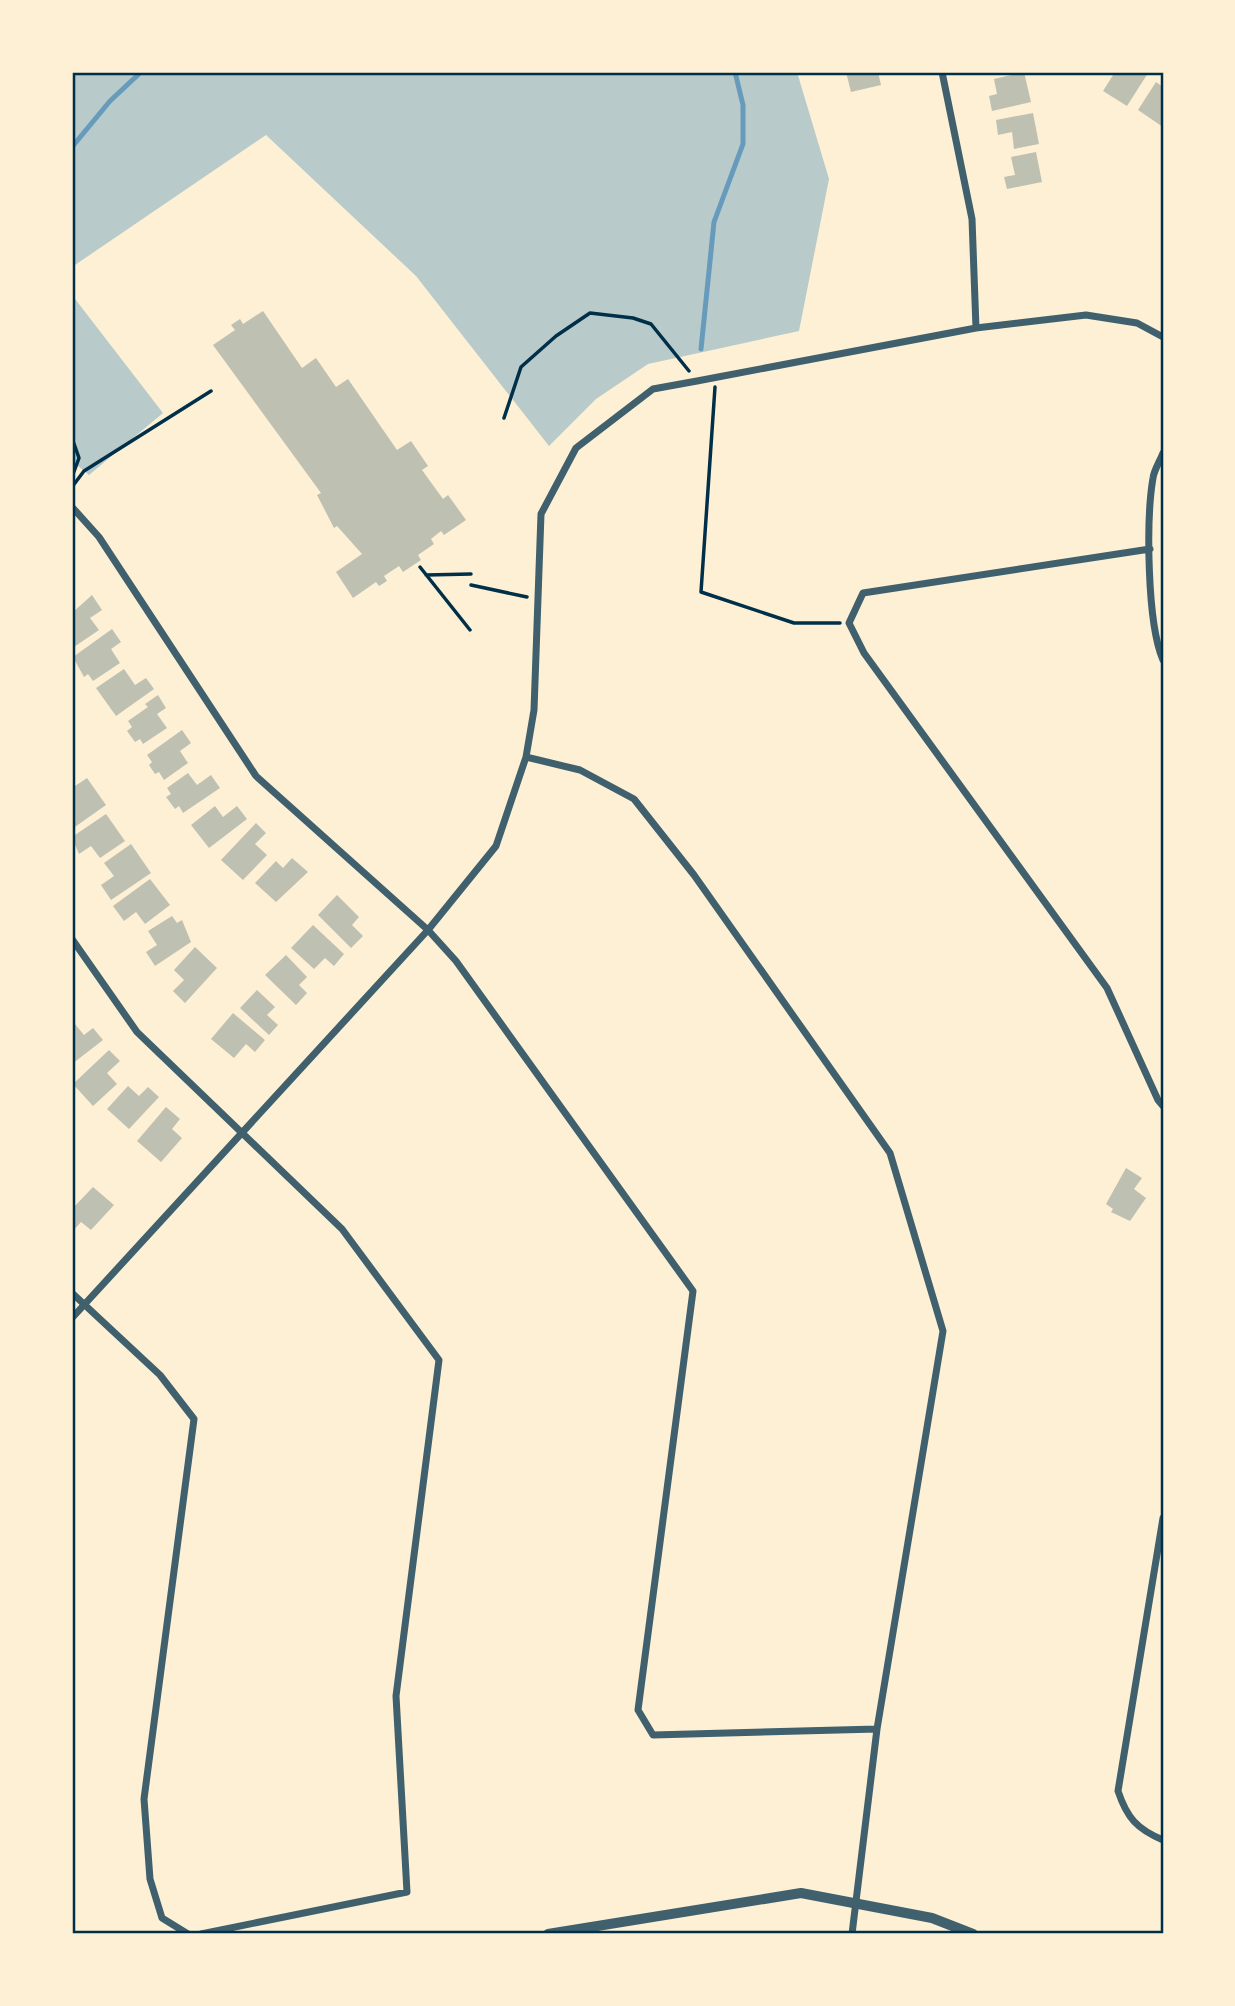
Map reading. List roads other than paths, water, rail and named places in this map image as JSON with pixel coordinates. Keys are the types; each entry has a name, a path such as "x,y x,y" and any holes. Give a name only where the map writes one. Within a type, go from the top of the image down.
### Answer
{"street":[{"path":"942,72 972,219 976,328"},
{"path":"72,1318 428,930 496,846 526,757 534,710 541,514 576,448 653,389 716,377 976,328 1086,315 1137,323 1163,337"},
{"path":"1163,453 1153,476 1150,549 1155,642 1163,660"},
{"path":"72,507 99,537 256,776 428,930 456,961 693,1291 638,1710 653,1735 877,1729"},
{"path":"1150,549 863,593 849,623 864,653 1107,988 1163,1106"},
{"path":"526,757 580,770 634,799 694,875 890,1153 943,1331 877,1729 852,1934"},
{"path":"72,939 137,1032 342,1229 439,1360 396,1696 407,1892 201,1934"},
{"path":"72,1293 160,1376 194,1419 144,1799 150,1879 162,1918 188,1934"},
{"path":"1163,1518 1118,1791 1126,1815 1141,1830 1163,1840"},
{"path":"548,1934 801,1893 932,1918 973,1934"}],"waterway":[{"path":"72,147 110,101 141,72"},
{"path":"701,349 714,222 743,144 743,105 735,72"}]}
